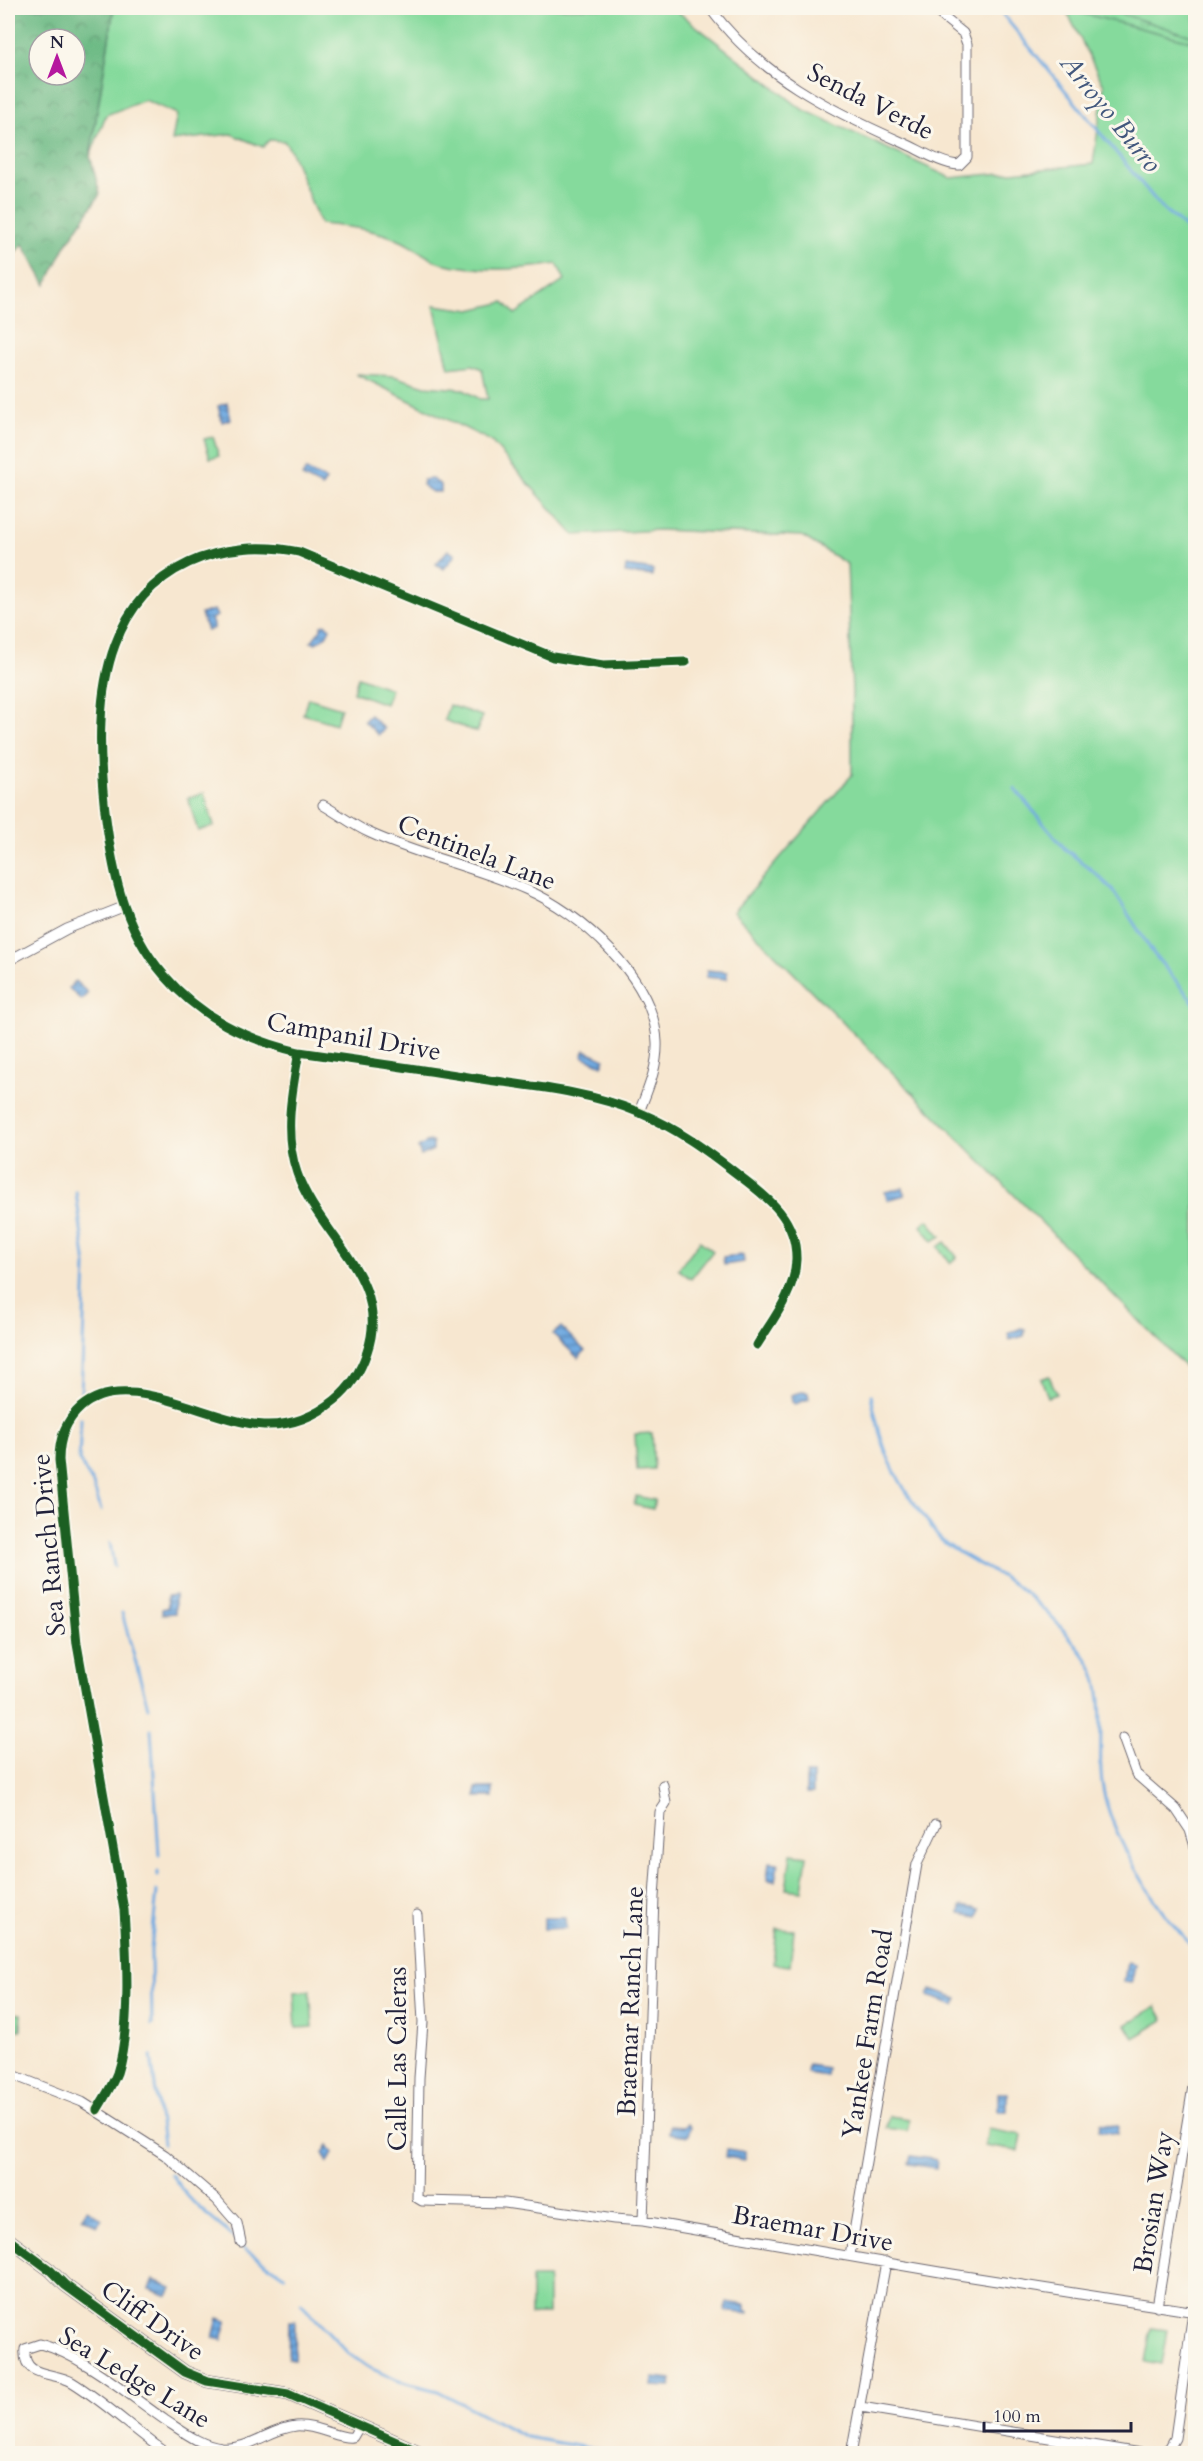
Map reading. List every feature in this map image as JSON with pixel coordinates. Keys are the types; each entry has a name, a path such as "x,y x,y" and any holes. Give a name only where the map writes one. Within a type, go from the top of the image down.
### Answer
{"street":[{"name":"Senda Verde","path":"710,8 748,51 771,71 816,102 954,165 963,163 967,157 968,44 963,33 932,8"},
{"name":"Campanil Drive","path":"686,662 603,665 553,657 299,552 278,548 246,547 223,550 188,562 158,583 140,601 121,630 111,658 103,710 102,785 110,854 123,907 154,963 192,1003 227,1028 247,1037 299,1052 557,1090 603,1100 639,1112 698,1144 766,1196 787,1221 796,1248 793,1280 757,1345"},
{"name":"Centinela Lane","path":"323,805 370,833 525,888 565,911 593,934 638,986 653,1020 657,1043 654,1072 639,1112"},
{"path":"8,961 67,929 123,907"},
{"name":"Sea Ranch Drive","path":"97,2110 116,2074 120,2060 125,2028 125,1932 122,1899 77,1644 59,1446 71,1418 87,1402 99,1395 132,1392 246,1423 279,1424 295,1422 324,1408 345,1391 355,1378 368,1348 371,1305 363,1279 309,1198 294,1163 290,1123 299,1052"},
{"path":"1123,1738 1136,1774 1176,1809 1190,1830 1196,1850"},
{"name":"Braemar Ranch Lane","path":"643,2221 654,1897 660,1812 666,1803 663,1785"},
{"name":"Yankee Farm Road","path":"850,2255 917,1864 936,1824"},
{"name":"Calle Las Caleras","path":"417,1915 423,2022 418,2078 417,2198 422,2200"},
{"name":"Brosian Way","path":"1157,2307 1196,2068"},
{"path":"8,2073 31,2080 97,2110 151,2144 191,2176 237,2223 241,2242"},
{"name":"Braemar Drive","path":"422,2200 505,2203 643,2221 1194,2312"},
{"name":"Cliff Drive","path":"8,2239 50,2270 65,2285 185,2372 207,2381 288,2394 424,2454"},
{"path":"851,2454 886,2262"},
{"path":"1162,2454 1170,2448 1175,2438 1194,2312"},
{"name":"Sea Ledge Lane","path":"168,2454 72,2382 33,2370 25,2360 25,2349 40,2344 73,2358 172,2425 211,2446 223,2448 246,2445 298,2425 324,2429 348,2438 353,2437 360,2425"},
{"path":"861,2407 1146,2454"}],"green space":[{"path":"8,8 114,8 90,156 100,194 66,245 46,285 23,244 8,262"},
{"path":"114,8 673,8 802,109 951,178 1093,164 1104,86 1065,8 1195,8 1195,1377 733,912 852,775 852,692 847,564 802,536 658,530 574,535 491,441 356,374 394,376 425,386 462,389 480,399 488,399 482,369 473,365 449,368 434,305 471,310 504,302 515,314 565,280 557,264 499,269 455,266 441,263 391,237 362,229 320,224 291,151 284,141 269,140 263,147 231,134 172,141 177,114 145,100 106,115 90,156"},
{"path":"1061,8 1103,8 1195,37 1195,42"},
{"path":"213,437 219,456 210,458 204,439"},
{"path":"358,677 391,689 385,704 353,692"},
{"path":"308,698 341,708 336,724 303,714"},
{"path":"449,705 482,716 477,732 444,720"},
{"path":"204,793 214,826 198,831 188,798"},
{"path":"928,1220 941,1236 933,1241 921,1226"},
{"path":"700,1241 713,1251 691,1279 678,1269"},
{"path":"945,1242 957,1257 950,1263 938,1247"},
{"path":"1049,1376 1057,1394 1048,1397 1041,1379"},
{"path":"652,1433 654,1469 637,1470 635,1434"},
{"path":"636,1496 655,1500 653,1509 634,1505"},
{"path":"791,1854 807,1856 802,1891 786,1889"},
{"path":"777,1929 794,1930 790,1966 773,1964"},
{"path":"310,1991 313,2027 296,2028 294,1992"},
{"path":"1156,2006 1164,2020 1134,2038 1126,2025"},
{"path":"8,2013 21,2014 21,2030 8,2030"},
{"path":"889,2116 909,2119 907,2131 887,2128"},
{"path":"988,2129 1022,2135 1019,2151 985,2146"},
{"path":"531,2278 548,2278 548,2314 531,2314"},
{"path":"1151,2328 1167,2330 1161,2365 1145,2362"}],"water":[{"path":"227,403 231,419 222,422 218,406"},
{"path":"306,470 326,480 322,487 302,477"},
{"path":"432,479 441,485 441,492 432,492 422,485 423,480"},
{"path":"448,550 455,555 444,569 436,564"},
{"path":"626,566 653,570 652,576 625,573"},
{"path":"214,610 217,616 211,619 214,628 207,631 201,614"},
{"path":"325,624 330,628 326,636 316,643 311,642 321,629 321,625"},
{"path":"370,715 384,729 378,735 364,721"},
{"path":"707,970 727,972 727,979 706,977"},
{"path":"75,981 88,993 81,1000 69,988"},
{"path":"585,1050 605,1059 602,1065 582,1056"},
{"path":"429,1141 433,1143 433,1150 421,1156 418,1148"},
{"path":"903,1188 905,1195 887,1200 885,1192"},
{"path":"743,1255 744,1262 724,1265 723,1257"},
{"path":"561,1327 585,1351 578,1358 553,1334"},
{"path":"1021,1328 1025,1329 1024,1336 1009,1340 1009,1333"},
{"path":"804,1391 808,1393 809,1399 795,1404 792,1402 791,1395"},
{"path":"175,1595 175,1613 162,1614 162,1609 168,1607 167,1596"},
{"path":"806,1774 813,1774 813,1793 806,1793"},
{"path":"476,1788 493,1788 493,1797 476,1797"},
{"path":"769,1862 778,1863 775,1881 767,1880"},
{"path":"961,1906 980,1909 978,1917 960,1914"},
{"path":"544,1918 565,1918 566,1928 544,1929"},
{"path":"1127,1962 1135,1964 1132,1983 1124,1982"},
{"path":"931,1989 958,1998 955,2005 928,1996"},
{"path":"808,2065 827,2068 826,2076 807,2073"},
{"path":"998,2093 1007,2093 1007,2111 998,2111"},
{"path":"1100,2123 1118,2126 1117,2134 1099,2131"},
{"path":"687,2124 690,2127 688,2136 669,2133 670,2126 683,2127"},
{"path":"328,2145 333,2153 328,2163 323,2153"},
{"path":"727,2149 745,2152 745,2157 743,2160 726,2157"},
{"path":"911,2156 937,2160 936,2168 909,2164"},
{"path":"87,2209 102,2219 97,2226 82,2217"},
{"path":"154,2280 172,2288 168,2296 150,2289"},
{"path":"727,2302 745,2305 745,2311 748,2311 748,2314 726,2311"},
{"path":"218,2318 227,2321 222,2340 213,2338"},
{"path":"289,2321 295,2321 294,2359 288,2358"},
{"path":"653,2377 672,2379 671,2387 652,2386"}],"waterway":[{"name":"Arroyo Burro","path":"1001,8 1004,16 1161,207 1196,237"},
{"path":"1015,789 1065,849 1112,889 1153,953 1196,1005"},
{"path":"76,1192 86,1266 81,1393"},
{"path":"871,1395 889,1460 904,1488 941,1540 960,1554 1022,1590 1059,1625 1090,1664 1095,1675 1100,1701 1101,1772 1111,1817 1149,1892 1181,1934 1196,1949"},
{"path":"81,1418 79,1460 93,1484 101,1510"},
{"path":"110,1543 114,1566"},
{"path":"122,1613 148,1707"},
{"path":"151,1729 159,1855"},
{"path":"152,2025 151,1950 157,1891"},
{"path":"151,2056 163,2144"},
{"path":"171,2174 191,2200 242,2247 285,2276"},
{"path":"301,2303 348,2353 368,2367 399,2381 438,2391 526,2437 622,2454"}],"cycle path":[{"path":"686,662 603,665 553,657 299,552 270,548 242,549 214,554 189,563 165,577 145,595 128,618 115,645 109,663 102,703 101,763 104,802 110,849 120,894 137,936 149,956 178,990 225,1025 260,1041 299,1052 545,1088 620,1105 652,1118 692,1141 762,1194 787,1222 792,1233 796,1260 795,1272 787,1294 757,1345"},
{"path":"97,2110 117,2073 124,2036 127,1993 124,1910 77,1644 59,1460 60,1445 64,1431 75,1412 100,1396 121,1393 170,1400 243,1422 264,1425 292,1422 327,1406 345,1390 362,1365 372,1326 370,1302 362,1280 350,1258 307,1195 293,1158 290,1143 290,1112 299,1052"},
{"path":"8,2239 50,2270 65,2285 185,2372 207,2381 288,2394 424,2454"}]}
